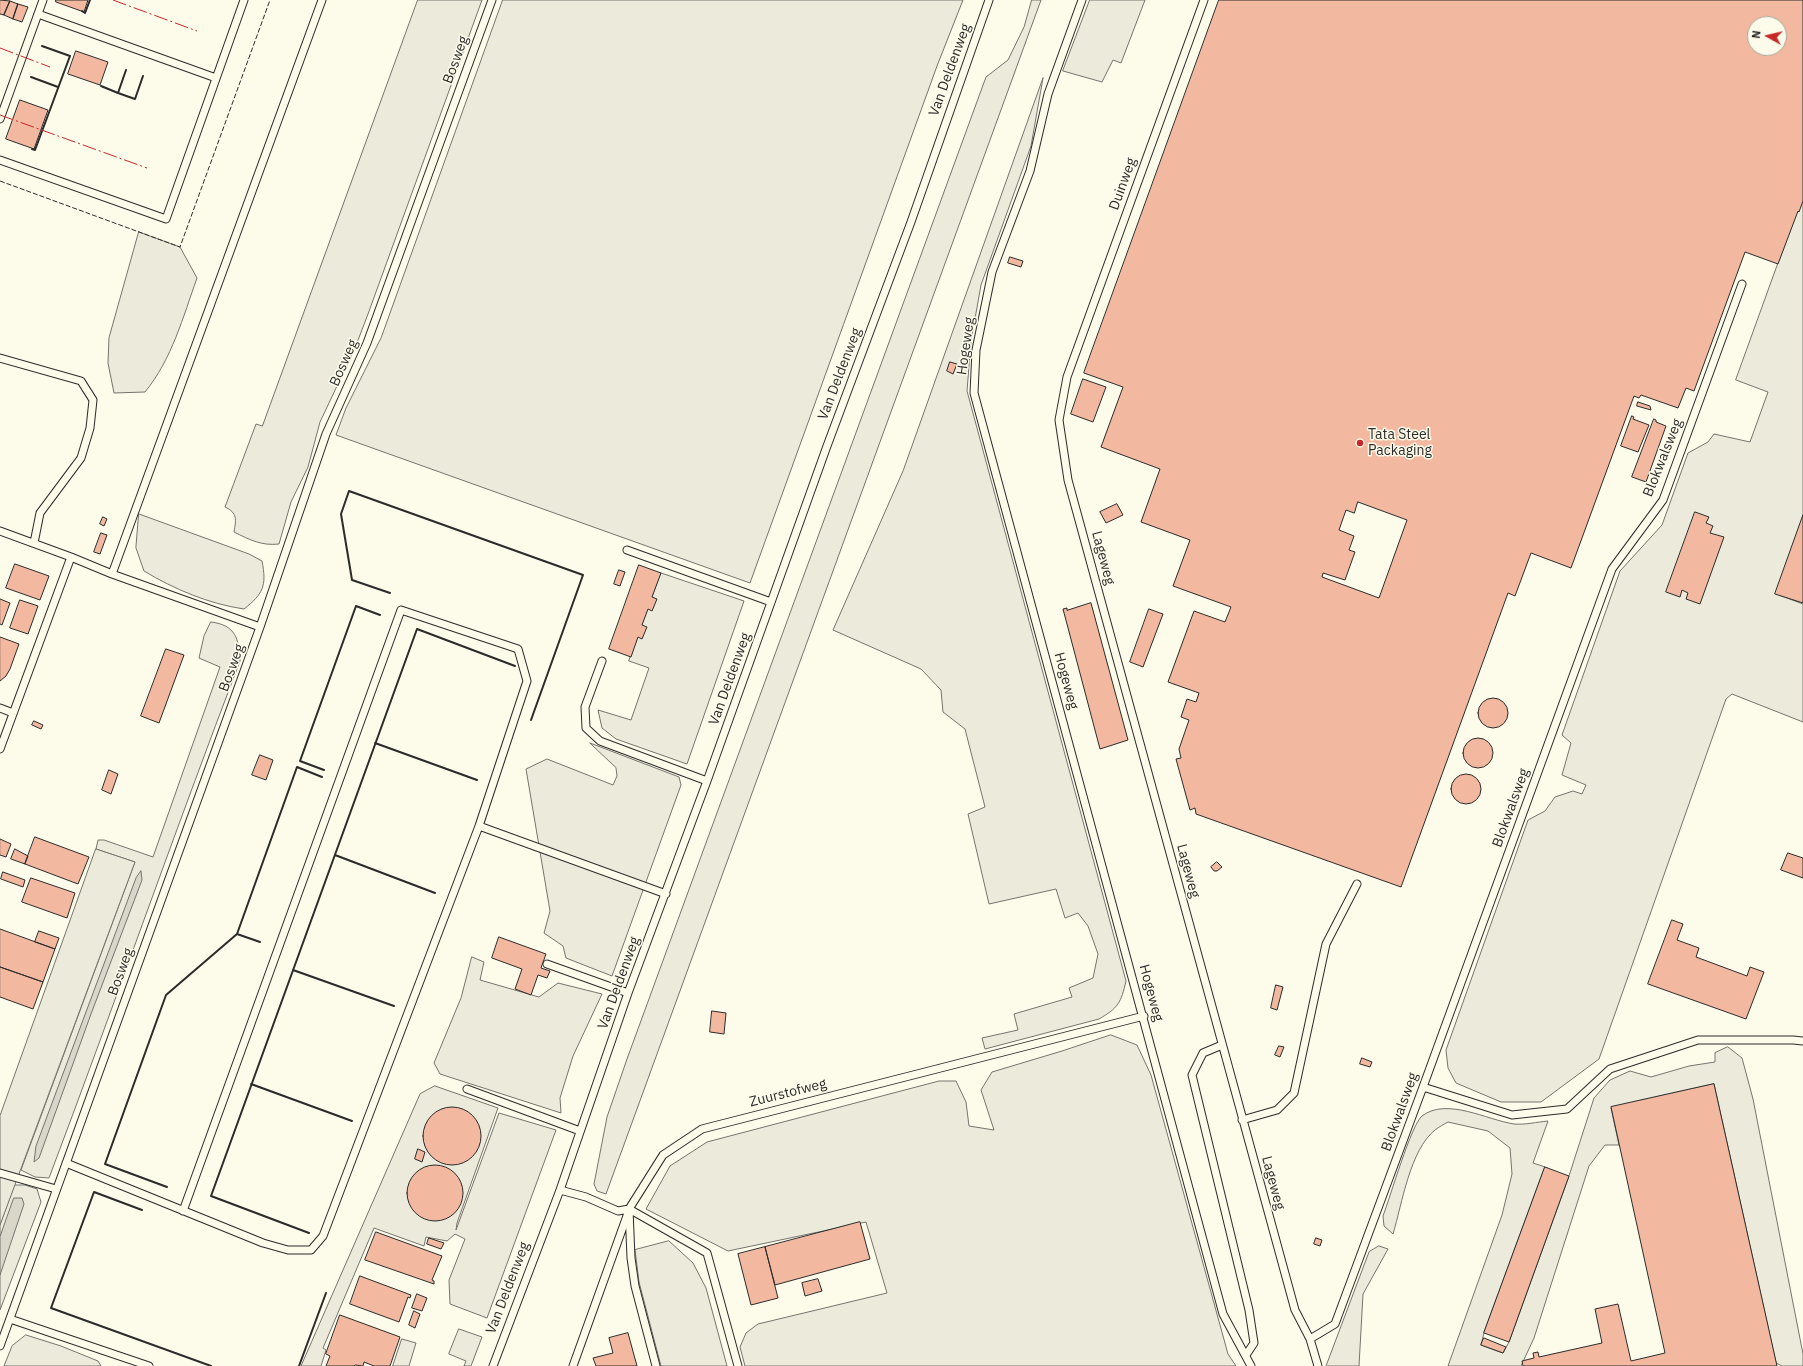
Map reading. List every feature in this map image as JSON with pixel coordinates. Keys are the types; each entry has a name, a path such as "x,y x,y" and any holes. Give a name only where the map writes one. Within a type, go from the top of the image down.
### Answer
{"lane":[{"path":"0,120 43,0"},
{"path":"0,160 166,219 244,0"},
{"path":"112,574 322,0"},
{"name":"Bosweg","path":"0,1346 260,627 326,434 367,343 492,0"},
{"name":"Van Deldenweg","path":"493,1366 560,1190 628,993 666,894 827,446 911,222 989,0"},
{"name":"Hogeweg","path":"1082,0 1048,94 1030,171 992,272 976,350 974,393 1144,1016 1223,1314 1251,1366"},
{"name":"Duinweg","path":"1066,377 1204,0"},
{"path":"38,14 216,78"},
{"name":"Blokwalsweg","path":"1310,1339 1335,1324 1424,1087 1612,569 1663,500 1742,284"},
{"path":"0,358 81,381 93,400 90,428 81,458 40,513 34,543"},
{"name":"Lageweg","path":"1066,377 1059,420 1068,480 1295,1310 1310,1339 1318,1366"},
{"path":"0,531 112,574 260,627"},
{"path":"627,550 771,602"},
{"path":"0,749 71,557"},
{"path":"66,1163 183,1211 263,1243 288,1250 311,1250 323,1236 479,826 527,681 518,649 401,610 183,1211"},
{"path":"602,661 585,707 586,728 600,741 707,781"},
{"path":"0,708 13,713"},
{"path":"479,826 666,894"},
{"path":"1242,1120 1277,1110 1294,1093 1326,944 1357,884"},
{"path":"546,964 628,993"},
{"name":"Zuurstofweg","path":"573,1366 629,1209 663,1155 702,1129 1144,1016"},
{"path":"1424,1087 1512,1115 1567,1109 1610,1069 1698,1040 1803,1041"},
{"path":"1222,1045 1203,1053 1192,1075 1248,1310 1254,1343 1246,1355"},
{"path":"467,1089 580,1131"},
{"path":"0,1173 56,1189"},
{"path":"560,1190 586,1198 618,1211 629,1209 707,1253 738,1366"},
{"path":"629,1209 631,1258 635,1286 656,1366"},
{"path":"10,1319 149,1366"}],"shaded area":[{"path":"418,0 482,0 355,348 320,422 308,467 291,502 279,544 256,542 234,532 234,514 225,507 256,424 262,426"},
{"path":"503,0 963,0 937,66 750,583 336,435 346,408 381,338"},
{"path":"1032,0 1041,0 606,1194 597,1191 594,1184 607,1117 627,1059 986,77 1008,60 1024,27"},
{"path":"1090,0 1145,0 1121,63 1113,60 1102,82 1063,71"},
{"path":"1043,78 1031,146 981,285 971,341 967,391 1126,981 1118,1004 1111,1012 1099,1019 985,1049 982,1038 1018,1030 1014,1014 1072,997 1069,988 1093,978 1098,954 1088,926 1078,913 1065,918 1056,889 989,904 968,814 985,807 965,729 943,712 941,690 921,669 833,630 903,471"},
{"path":"1803,194 1803,528 1779,595 1803,604 1803,722 1732,694 1726,699 1599,1059 1541,1102 1501,1102 1456,1083 1448,1068 1446,1050 1528,820 1545,811 1555,797 1573,791 1582,794 1586,785 1562,775 1571,743 1562,735 1620,571 1662,525 1688,453 1708,442 1714,434 1750,442 1768,392 1736,380"},
{"path":"139,232 180,247 197,278 182,323 170,352 163,366 145,392 114,393 108,363 109,338"},
{"path":"139,514 249,554 262,561 264,583 256,599 244,609 231,607 192,595 167,584 144,571 136,548"},
{"path":"661,573 744,601 687,764 616,739 602,728 598,710 631,720 649,668 629,661"},
{"path":"211,622 226,626 234,634 239,646 240,661 191,790 49,1178 35,1177 21,1170 135,862 96,849 98,840 104,840 153,857 220,667 199,658 204,636"},
{"path":"590,743 679,777 681,785 612,976 566,958 563,946 544,933 550,911 526,769 547,759 613,785 617,776 616,768"},
{"path":"96,849 135,862 0,1225 0,1116"},
{"path":"141,871 142,880 91,1014 39,1158 34,1162 36,1146 136,878"},
{"path":"472,957 484,962 480,980 539,997 558,983 602,994 573,1056 560,1098 561,1113 440,1074 434,1063 461,998"},
{"path":"1111,1035 1137,1045 1151,1075 1228,1354 1236,1366 745,1366 740,1347 746,1333 758,1324 887,1293 866,1222 728,1251 646,1209 670,1166 707,1142 939,1081 956,1081 966,1102 969,1126 994,1130 981,1090 992,1072"},
{"path":"1728,1047 1742,1058 1753,1099 1803,1354 1803,1366 1782,1366 1776,1363 1714,1084 1611,1108 1619,1145 1605,1145 1589,1166 1534,1338 1521,1366 1448,1366 1502,1215 1512,1174 1510,1148 1488,1131 1448,1122 1435,1130 1426,1139 1413,1164 1393,1234 1384,1226 1383,1216 1412,1133 1417,1122 1422,1116 1432,1111 1455,1109 1514,1124 1548,1121 1533,1163 1545,1167 1484,1333 1481,1345 1503,1353 1509,1342 1569,1176 1594,1098 1610,1080 1630,1071 1651,1077 1689,1066 1715,1062 1715,1053"},
{"path":"435,1086 498,1108 457,1223 456,1230 499,1113 556,1130 487,1318 450,1304 449,1280 465,1239 455,1234 447,1241 426,1237 424,1246 374,1228 323,1348 326,1350 321,1366 301,1366 420,1094"},
{"path":"15,1185 25,1185 37,1189 41,1202 0,1310 0,1225"},
{"path":"14,1198 22,1198 24,1204 0,1275 0,1237"},
{"path":"669,1241 693,1263 706,1288 727,1366 661,1366 639,1282 635,1250"},
{"path":"1379,1246 1388,1249 1363,1294 1359,1366 1326,1366 1369,1252"},
{"path":"459,1329 482,1337 471,1366 464,1366 466,1361 449,1354"},
{"path":"26,1335 61,1346 98,1361 101,1366 4,1366 12,1346"},
{"path":"402,1339 416,1343 409,1366 393,1366"}],"building":[{"path":"0,0 10,1 4,15 0,14"},
{"path":"56,0 88,0 84,12 56,2"},
{"name":"Tata Steel Packaging","path":"1219,0 1803,0 1803,201 1778,264 1745,252 1694,391 1686,388 1678,408 1641,395 1639,398 1634,396 1571,568 1531,553 1515,596 1508,593 1401,887 1196,814 1195,808 1190,810 1176,759 1181,758 1179,749 1189,720 1181,717 1187,699 1196,702 1199,693 1168,682 1194,611 1225,622 1231,607 1173,586 1190,540 1141,522 1160,469 1101,447 1123,387 1084,373","holes":["1358,502 1407,520 1379,598 1322,577 1323,573 1345,580 1355,552 1349,550 1354,536 1339,530 1346,510 1354,513"]},
{"path":"10,1 18,4 13,19 4,15"},
{"path":"18,4 28,7 22,22 13,19"},
{"path":"76,51 108,62 100,85 68,74"},
{"path":"20,100 48,110 34,149 6,139"},
{"path":"1010,257 1023,261 1021,267 1008,263"},
{"path":"950,362 957,364 953,374 947,371"},
{"path":"1083,379 1106,387 1093,422 1071,414"},
{"path":"1638,402 1650,406 1651,410 1637,406"},
{"path":"1632,416 1634,417 1633,419 1649,425 1638,452 1621,446"},
{"path":"1654,419 1656,422 1666,426 1646,482 1632,477"},
{"path":"1117,504 1123,515 1106,523 1100,512"},
{"path":"1695,512 1709,517 1706,523 1713,526 1710,533 1724,537 1700,604 1686,599 1688,593 1682,590 1680,597 1666,592"},
{"path":"1803,515 1803,603 1775,594"},
{"path":"103,517 107,519 104,526 100,524"},
{"path":"101,533 107,535 100,554 94,552"},
{"path":"15,564 49,576 40,600 6,588"},
{"path":"639,565 661,573 652,597 657,599 652,611 648,609 642,625 647,627 642,639 638,637 631,657 609,649"},
{"path":"619,570 625,572 620,586 614,584"},
{"path":"0,599 10,603 2,625 0,624"},
{"path":"20,600 38,606 28,634 10,628"},
{"path":"1091,603 1128,740 1100,749 1063,609 1067,608 1067,610"},
{"path":"1149,609 1163,614 1143,667 1130,662"},
{"path":"0,637 19,644 10,669 6,676 0,681"},
{"path":"166,649 184,655 159,723 141,716"},
{"path":"1493,698 1499,699 1507,707 1507,719 1499,727 1493,728 1487,727 1479,719 1478,713 1479,707 1487,699"},
{"path":"34,721 43,725 41,729 32,725"},
{"path":"1478,738 1484,739 1492,747 1492,759 1484,767 1478,768 1472,767 1464,759 1463,753 1464,747 1472,739"},
{"path":"260,755 273,760 266,780 252,775"},
{"path":"109,770 118,774 111,794 102,790"},
{"path":"1466,774 1472,775 1480,783 1480,795 1472,803 1466,804 1460,803 1452,795 1451,789 1452,783 1460,775"},
{"path":"35,837 89,857 78,884 25,864"},
{"path":"0,839 11,844 6,857 0,855"},
{"path":"15,849 28,856 25,864 11,859"},
{"path":"1788,853 1803,858 1803,878 1781,870"},
{"path":"1217,862 1222,867 1217,871 1214,871 1211,867"},
{"path":"3,872 25,880 23,887 1,879"},
{"path":"31,878 75,893 67,918 22,902"},
{"path":"1672,920 1683,924 1677,940 1699,948 1696,957 1747,976 1750,967 1764,972 1746,1019 1648,984"},
{"path":"0,929 55,949 43,982 0,967"},
{"path":"39,931 59,938 55,949 35,942"},
{"path":"499,937 546,954 541,968 550,971 547,978 538,975 531,995 515,989 522,969 492,958"},
{"path":"0,967 43,982 33,1009 0,997"},
{"path":"1276,985 1283,987 1277,1010 1271,1008"},
{"path":"712,1011 726,1013 724,1034 710,1032"},
{"path":"1279,1046 1284,1047 1280,1057 1275,1055"},
{"path":"1362,1058 1372,1062 1370,1067 1360,1064"},
{"path":"1714,1084 1777,1366 1523,1366 1522,1361 1534,1358 1533,1353 1538,1352 1539,1357 1602,1343 1595,1309 1618,1304 1631,1361 1665,1353 1611,1107"},
{"path":"446,1107 458,1107 473,1115 481,1130 481,1142 473,1157 458,1165 446,1165 431,1157 423,1142 423,1130 431,1115"},
{"path":"418,1149 425,1152 422,1162 415,1159"},
{"path":"435,1165 446,1167 455,1173 461,1182 463,1193 461,1204 455,1213 446,1219 435,1221 424,1219 415,1213 409,1204 407,1193 409,1182 415,1173 424,1167"},
{"path":"1545,1167 1569,1176 1509,1342 1484,1333"},
{"path":"860,1222 870,1259 775,1285 765,1247"},
{"path":"376,1232 442,1256 432,1280 434,1281 434,1284 365,1260"},
{"path":"429,1238 444,1243 441,1249 427,1244"},
{"path":"1316,1238 1322,1240 1320,1246 1314,1244"},
{"path":"765,1247 778,1298 751,1305 738,1254"},
{"path":"360,1276 411,1295 410,1298 408,1297 399,1322 350,1304"},
{"path":"818,1279 822,1291 805,1296 802,1283"},
{"path":"417,1294 427,1298 422,1311 412,1308"},
{"path":"414,1311 420,1314 415,1328 409,1325"},
{"path":"340,1315 400,1337 390,1366 374,1366 364,1362 363,1366 326,1366 330,1356 326,1354"},
{"path":"628,1333 637,1366 596,1366 593,1358 613,1353 609,1338"},
{"path":"1484,1338 1506,1347 1503,1353 1481,1345"}],"fence":[{"path":"0,181 180,247 270,0"}],"wall":[{"path":"82,11 85,13 90,0"},
{"path":"32,149 35,150 70,56 42,46"},
{"path":"101,86 118,93 126,70"},
{"path":"118,93 135,99 143,76"},
{"path":"31,77 58,87"},
{"path":"390,593 352,580 341,514 349,491 583,575 531,720"},
{"path":"324,770 300,761 356,606 380,615"},
{"path":"309,1233 211,1196 417,629 515,666"},
{"path":"375,743 477,780"},
{"path":"167,1187 105,1164 166,995 237,934 297,767 322,777"},
{"path":"335,855 435,893"},
{"path":"237,934 260,942"},
{"path":"293,970 394,1006"},
{"path":"251,1084 352,1121"},
{"path":"142,1210 94,1192 51,1308 211,1366"},
{"path":"299,1366 326,1293"}],"power":[{"path":"113,0 197,31"},
{"path":"0,48 50,67"},
{"path":"0,115 147,168"}],"place":[{"name":"Tata Steel Packaging","path":"1360,443"}]}
